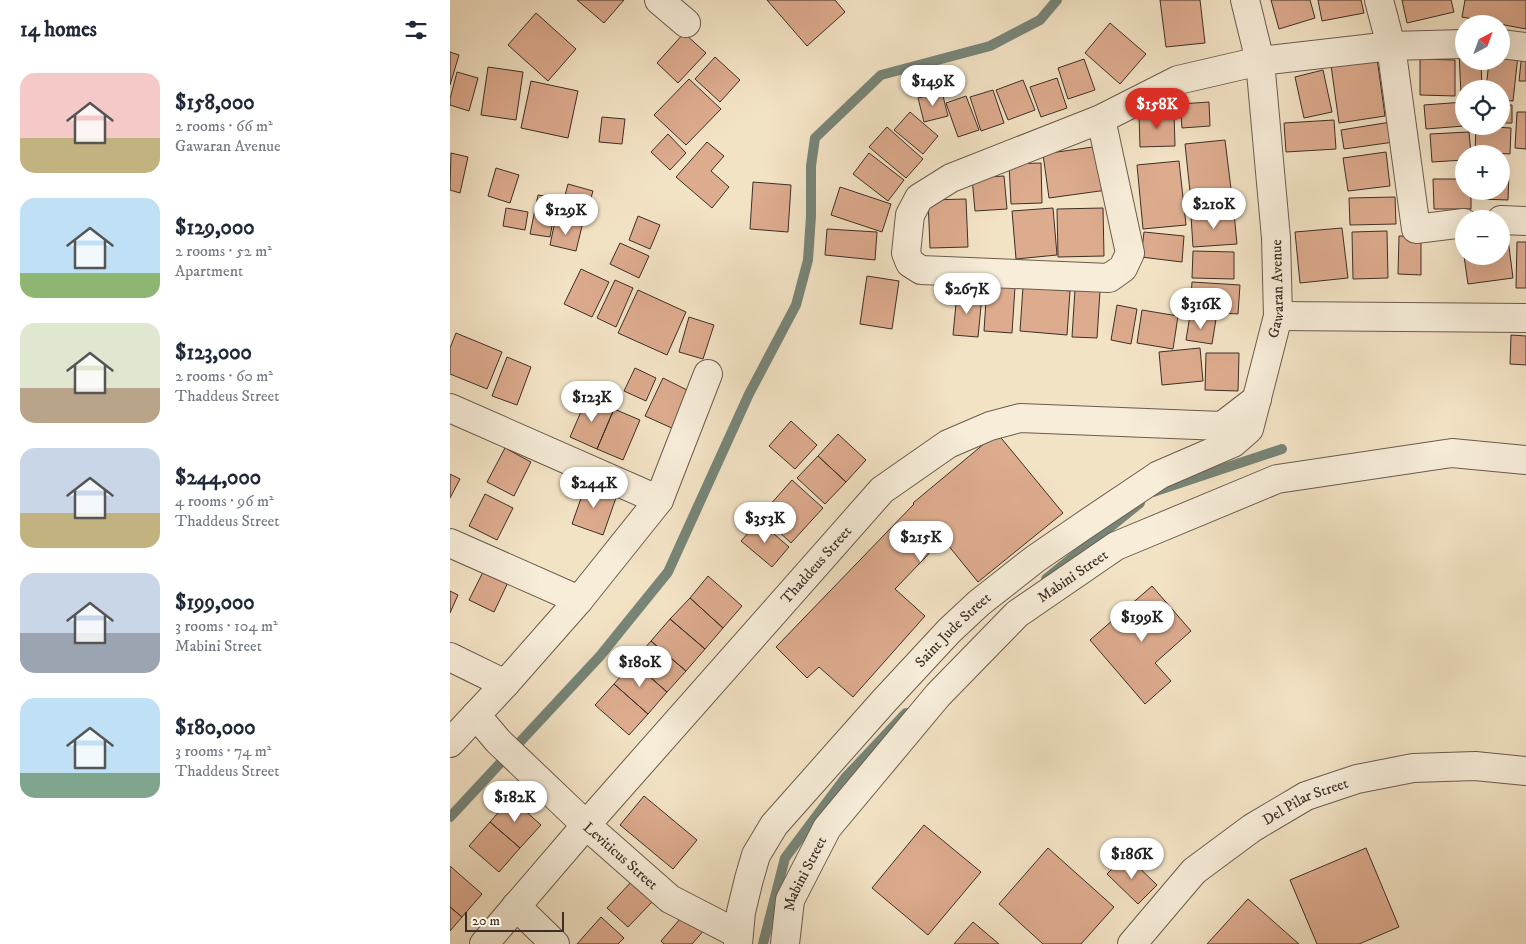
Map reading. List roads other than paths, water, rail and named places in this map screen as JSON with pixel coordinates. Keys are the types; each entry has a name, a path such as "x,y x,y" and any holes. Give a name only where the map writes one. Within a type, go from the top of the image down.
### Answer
{"street":[{"path":"660,0 686,23"},
{"name":"Gawaran Avenue","path":"1244,0 1260,61 1276,238 1278,316 1257,399"},
{"path":"1379,0 1391,46 1416,229 1455,224"},
{"path":"1101,119 1130,253 1122,268 1109,278 921,270 910,263 906,253 910,215 920,198 951,178 1101,119 1178,80 1260,61 1391,46 1455,44"},
{"path":"1510,45 1526,47"},
{"path":"1510,220 1526,221"},
{"path":"1278,316 1526,318"},
{"path":"452,736 476,715 505,684 579,600 659,500 704,389 708,374"},
{"name":"Thaddeus Street","path":"484,944 586,825 882,490 948,444 990,426 1020,418 1222,426 1257,399"},
{"name":"Saint Jude Street","path":"738,939 749,879 756,855 774,825 884,701 950,631 979,602 1035,560 1159,475 1233,443 1249,429 1257,399"},
{"path":"450,408 659,500"},
{"name":"Mabini Street","path":"785,944 790,900 827,828 938,695 1017,614 1116,546 1276,479 1452,453 1526,460"},
{"path":"450,543 579,600"},
{"path":"450,657 505,684"},
{"name":"Leviticus Street","path":"476,715 498,741 586,825 670,899 738,939"},
{"name":"Del Pilar Street","path":"1132,944 1194,870 1252,828 1306,796 1357,779 1413,768 1475,766 1526,771"},
{"path":"516,906 555,944"}],"waterway":[{"path":"450,817 600,656 668,572 749,394 796,305 808,260 811,216 811,166 815,138 881,75 990,46 1040,20 1057,0"},
{"path":"1153,492 1282,449"},
{"path":"1046,579 1140,503"},
{"path":"763,944 785,858 845,778 906,713"}]}
